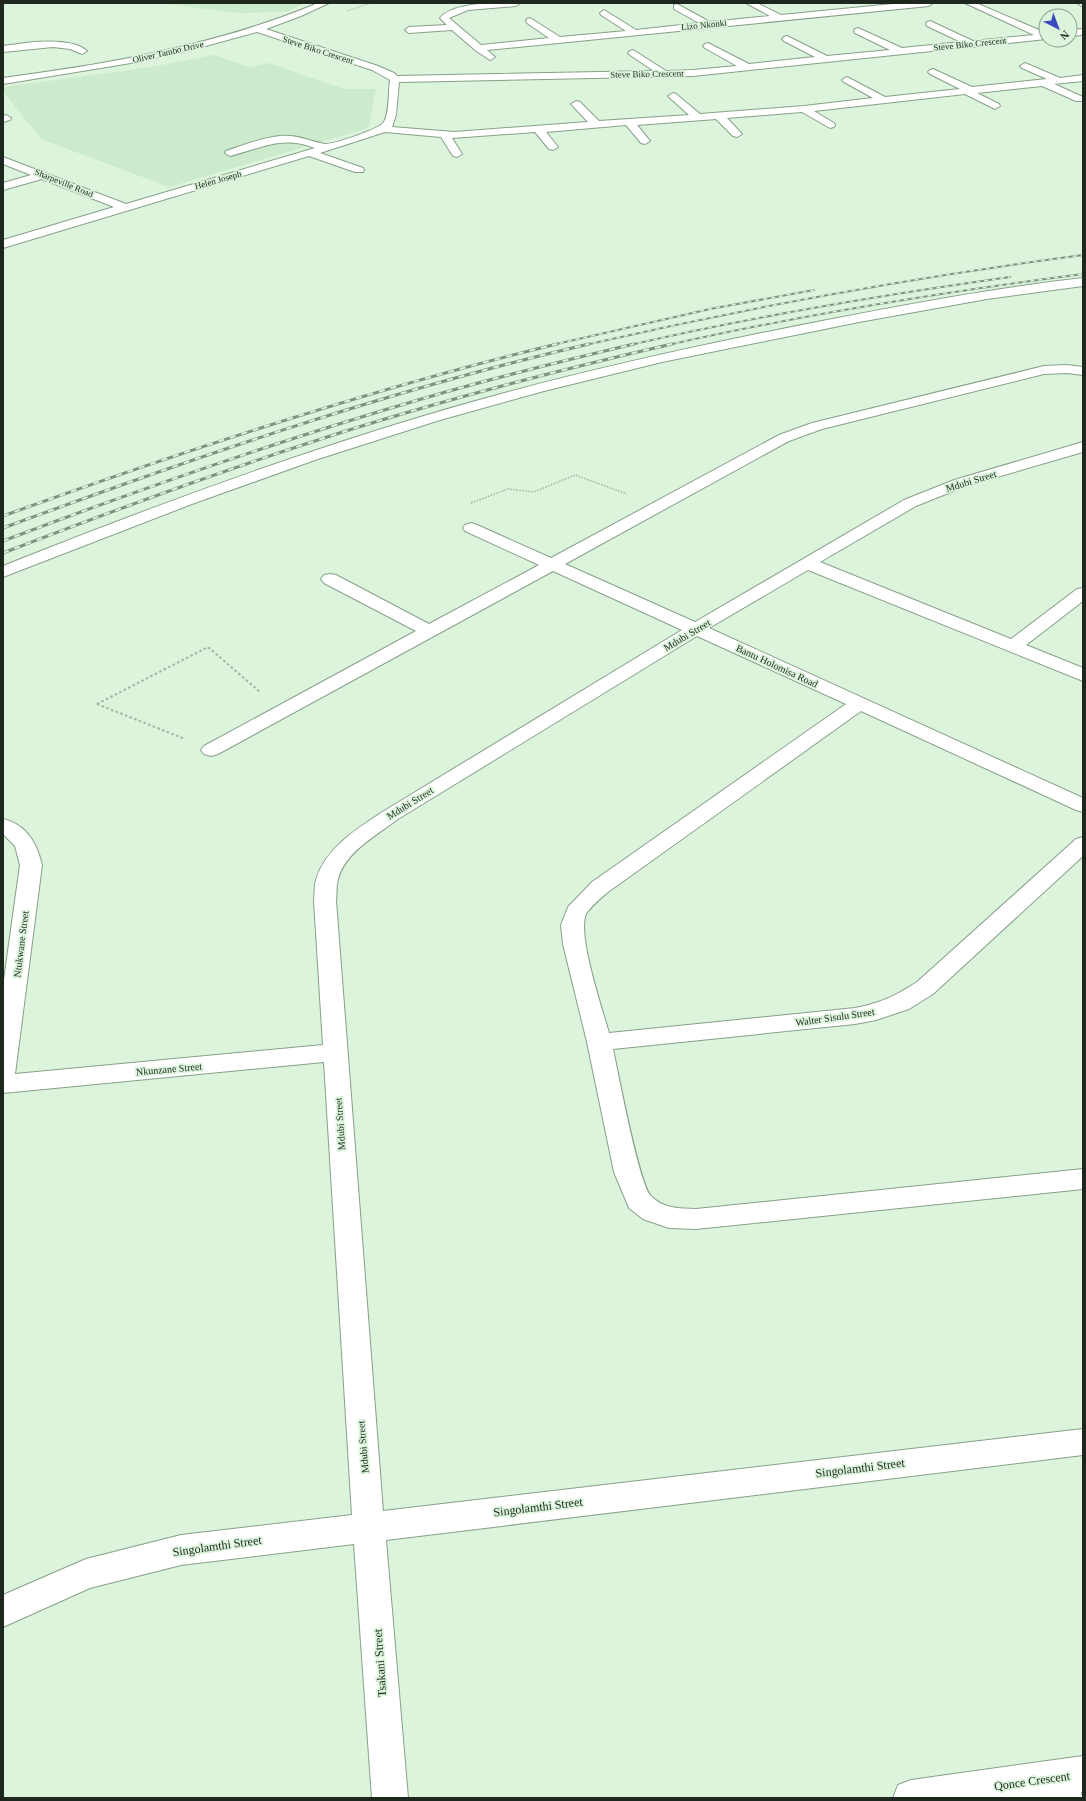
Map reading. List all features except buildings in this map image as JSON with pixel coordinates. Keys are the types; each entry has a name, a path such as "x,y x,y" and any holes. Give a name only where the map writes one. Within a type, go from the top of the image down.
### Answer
{"street":[{"name":"Oliver Tambo Drive","path":"4,80 102,66 190,48 257,30 325,3"},
{"path":"513,3 467,8 445,16 444,18 514,77"},
{"path":"750,3 780,18"},
{"path":"834,3 851,11"},
{"name":"Lizo Nkonki","path":"478,48 929,3"},
{"path":"969,3 1038,33"},
{"path":"676,7 709,25"},
{"path":"604,13 634,32"},
{"path":"530,21 558,40"},
{"path":"930,24 972,44"},
{"path":"409,30 453,27"},
{"name":"Steve Biko Crescent","path":"257,30 374,68 391,75 395,79 693,73 1038,37"},
{"path":"858,31 900,51"},
{"path":"787,39 825,59"},
{"path":"3,49 39,45 63,45 72,46 82,51"},
{"path":"708,46 748,67"},
{"path":"633,53 663,73"},
{"path":"1025,66 1058,81"},
{"path":"932,72 995,106"},
{"path":"395,79 392,93 390,120 384,129 444,134 538,129 804,110 1083,78"},
{"path":"847,80 901,108"},
{"path":"1044,83 1080,99"},
{"path":"673,96 698,118"},
{"path":"576,104 597,125"},
{"path":"804,110 830,125"},
{"path":"719,116 737,134"},
{"path":"629,122 645,141"},
{"name":"Helen Joseph","path":"3,244 310,153 384,129"},
{"path":"538,129 552,147"},
{"path":"444,134 457,154"},
{"path":"230,153 270,141 289,138 298,139 326,148"},
{"path":"310,153 359,170"},
{"name":"Sharpeville Road","path":"3,160 124,208"},
{"path":"3,187 43,175"},
{"path":"3,572 164,507 362,439 498,398 605,371 773,334 944,301 1083,282"},
{"path":"211,750 281,710 553,565 747,457 798,432 1044,370 1067,368 1083,370"},
{"name":"Mdubi Street","path":"370,1528 358,1389 325,901 327,879 333,864 364,834 391,814 696,629 883,518 935,492 967,481 1083,447"},
{"name":"Bantu Holomisa Road","path":"471,528 1083,806"},
{"path":"808,563 1083,675"},
{"path":"330,579 429,631"},
{"path":"1013,646 1083,593"},
{"path":"859,704 600,886 576,912 572,925 574,944 599,1042 627,1172 638,1201 652,1212 669,1218 696,1219 1083,1179"},
{"name":"Ntukwane Street","path":"3,825 20,837 28,848 31,865 3,1074"},
{"name":"Walter Sisulu Street","path":"599,1042 855,1016 876,1012 901,1003 925,988 1083,844"},
{"name":"Nkunzane Street","path":"3,1084 335,1052"},
{"name":"Singolamthi Street","path":"3,1611 86,1574 181,1550 1083,1442"},
{"name":"Tsakani Street","path":"370,1528 390,1798"},
{"name":"Qonce Crescent","path":"910,1798 1069,1783"}],"path":[{"path":"471,528 463,506 508,489 534,492 575,475 659,505"},
{"path":"211,750 97,704 208,647 281,710"}],"shaded area":[{"path":"160,3 305,3 286,12 238,13"},
{"path":"214,55 249,67 268,63 344,89 376,89 369,126 362,130 169,187 41,139 3,91 3,87 151,67"}],"railway":[{"path":"585,345 709,318 833,294 958,273 1083,255"},
{"path":"668,345 771,323 875,305 979,288 1083,274"},
{"path":"630,345 677,334 819,307 1010,277"},
{"path":"552,345 710,309 814,290"},
{"path":"3,516 277,422 416,381 557,344"},
{"path":"3,528 148,476 293,427 440,382 589,344"},
{"path":"3,541 209,466 313,432 445,392 634,344"},
{"path":"3,553 175,489 349,430 509,384 672,344"}]}
